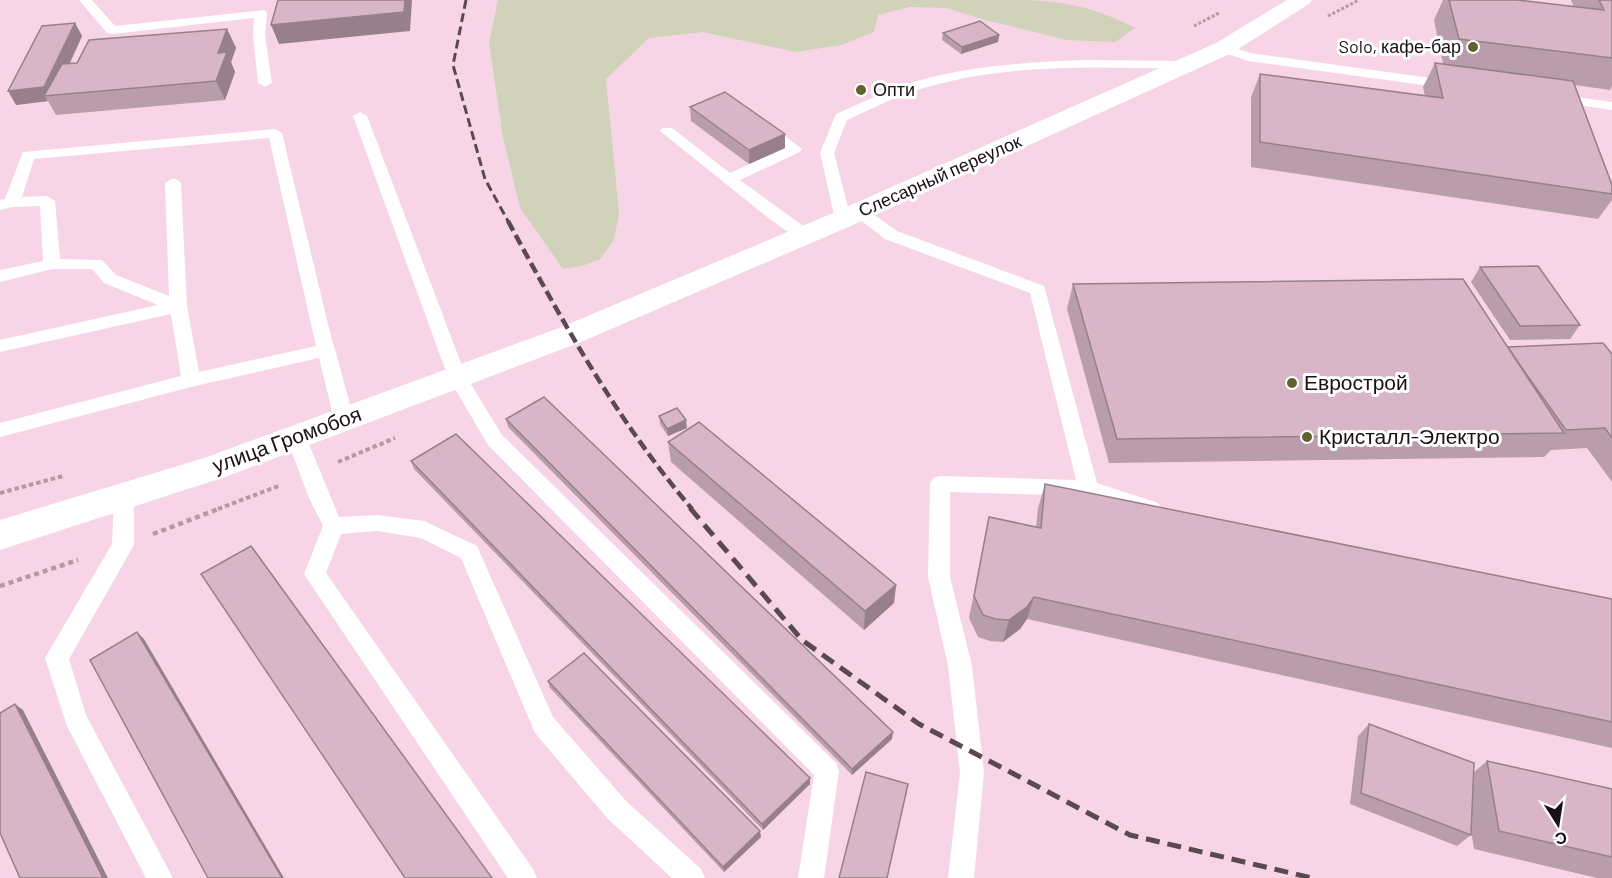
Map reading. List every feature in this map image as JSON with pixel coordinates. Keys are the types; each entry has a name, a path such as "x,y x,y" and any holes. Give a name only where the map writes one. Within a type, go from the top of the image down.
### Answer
{"main road":[{"name":"Слесарный переулок","path":"570,335 852,215 1224,48 1302,0"},
{"name":"улица Громобоя","path":"0,535 213,468 570,335"}],"lane":[{"path":"85,0 112,30 261,13 259,34 265,83"},
{"path":"1224,48 1248,57 1471,87"},
{"path":"1088,488 1038,290 891,235 852,215 827,153 841,117 919,85 987,69 1059,63 1184,65"},
{"path":"1542,96 1612,106"},
{"path":"730,179 795,149 746,114"},
{"path":"360,116 456,377 495,440 827,771 811,878"},
{"path":"667,131 777,217 804,235"},
{"path":"52,264 47,201 6,204 27,155 275,133 344,419"},
{"path":"173,183 178,306 191,381"},
{"path":"0,276 52,264 96,264 110,279 178,306"},
{"path":"0,346 178,306"},
{"path":"0,430 191,381 326,350"},
{"path":"297,437 319,498 333,526 315,574 524,878"},
{"path":"961,878 972,773 960,666 939,577 940,484 1088,488 1173,517"},
{"path":"124,496 123,545 57,658 75,718 160,878"},
{"path":"333,526 377,523 424,530 469,552 544,725 617,810 692,878"}],"green space":[{"path":"498,0 1028,0 1083,8 1109,16 1135,28 1115,42 1067,40 946,8 909,7 878,15 874,32 841,45 795,52 703,32 649,38 606,79 619,213 614,240 600,259 582,266 563,269 520,208 503,137 489,43"}],"building":[{"path":"278,0 405,0 404,12 271,25"},
{"path":"1449,0 1517,0 1604,10 1599,0 1612,0 1612,58 1459,39"},
{"path":"980,21 999,35 962,47 943,33"},
{"path":"75,23 44,87 8,91 42,26"},
{"path":"227,29 218,53 227,52 216,81 44,96 62,64 77,63 89,40"},
{"path":"1435,63 1573,81 1612,185 1612,194 1260,142 1260,74 1443,98"},
{"path":"725,92 785,134 749,150 690,107"},
{"path":"1538,266 1580,325 1520,326 1480,267"},
{"name":"Еврострой","path":"1463,279 1564,433 1117,439 1073,284"},
{"path":"1603,343 1612,354 1612,438 1605,428 1566,430 1508,347"},
{"path":"544,397 893,732 852,769 506,419"},
{"path":"677,408 686,420 667,429 659,416"},
{"path":"699,422 896,585 865,611 668,442"},
{"path":"456,434 810,778 762,824 411,461"},
{"path":"1045,484 1612,599 1612,722 1034,597 1027,607 1009,620 983,615 974,596 989,517 1041,528"},
{"path":"251,546 492,878 405,878 201,574"},
{"path":"137,632 282,878 208,878 90,660"},
{"path":"584,653 760,831 723,867 548,681"},
{"path":"15,704 103,878 20,878 0,833 0,713"},
{"path":"1369,724 1474,763 1471,835 1361,793"},
{"path":"1487,761 1612,789 1612,857 1499,831"},
{"path":"866,772 908,784 887,878 839,878"}],"railway":[{"path":"466,0 453,65 485,179 509,223"},
{"path":"508,221 593,370 640,441 692,509"},
{"path":"690,508 802,640 919,724 1130,835 1312,878"}],"place":[{"name":"Solo, кафе-бар","path":"1473,47"},
{"name":"Опти","path":"861,90"},
{"name":"Еврострой","path":"1292,383"},
{"name":"Кристалл-Электро","path":"1307,437"}]}
